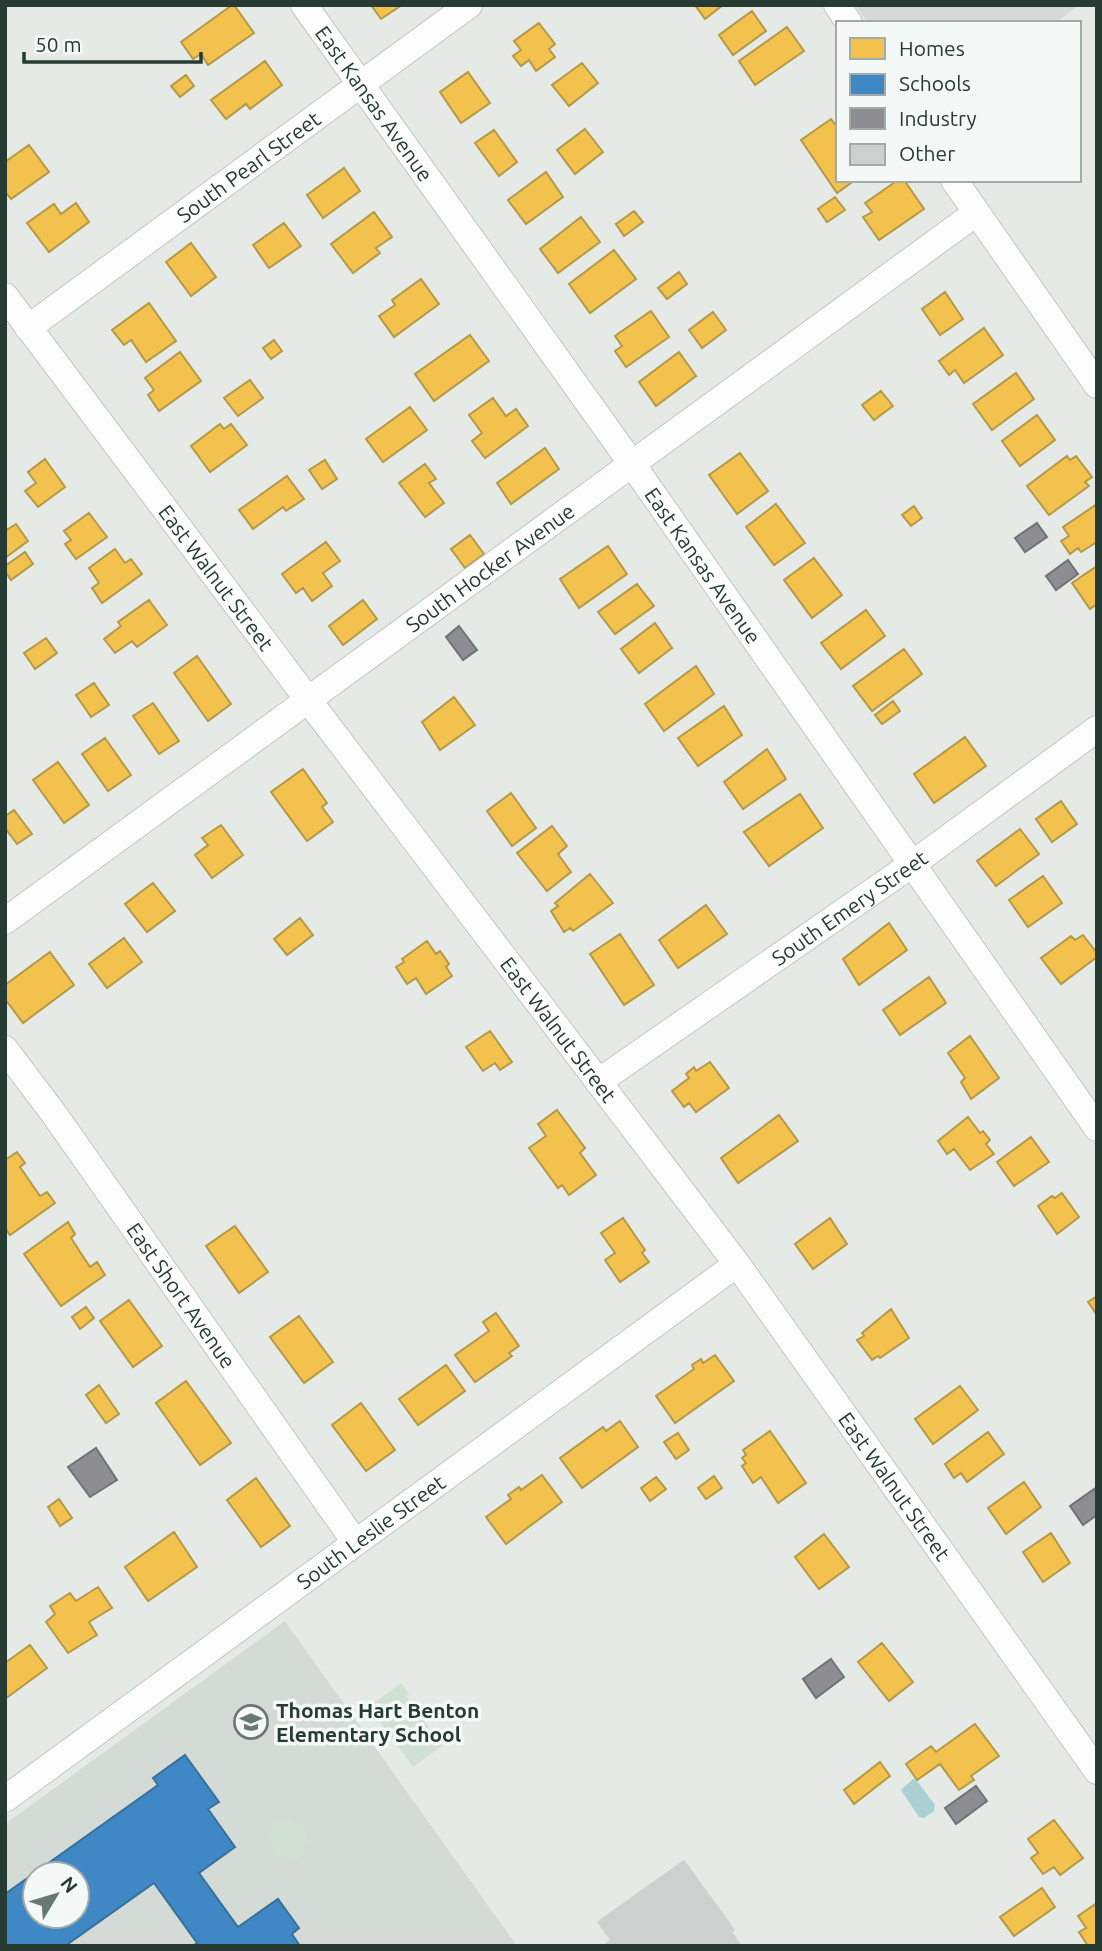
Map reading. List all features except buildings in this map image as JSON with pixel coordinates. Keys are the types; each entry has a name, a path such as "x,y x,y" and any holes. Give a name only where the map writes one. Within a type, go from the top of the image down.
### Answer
{"street":[{"name":"East Kansas Avenue","path":"304,5 632,464 1097,1129"},
{"name":"South Pearl Street","path":"28,328 470,5"},
{"path":"837,5 848,21"},
{"path":"955,182 1097,385"},
{"name":"South Hocker Avenue","path":"5,921 976,213"},
{"name":"East Walnut Street","path":"5,296 737,1264 1097,1771"},
{"name":"South Emery Street","path":"598,1082 911,865 1097,729"},
{"name":"East Short Avenue","path":"5,1049 355,1542"},
{"name":"South Leslie Street","path":"5,1799 737,1264"}],"shaded area":[{"path":"855,5 1079,5 1058,21 867,21"},
{"name":"Thomas Hart Benton Elementary School","path":"285,1621 517,1946 5,1946 5,1824"}],"green space":[{"path":"401,1683 409,1694 406,1696 442,1746 413,1767 369,1707"},
{"path":"289,1820 304,1830 307,1840 299,1858 287,1861 273,1852 268,1835 274,1824"}],"water":[{"path":"913,1779 935,1805 934,1811 924,1818 919,1817 901,1790"}],"place":[{"name":"Thomas Hart Benton Elementary School","path":"251,1722"}]}
